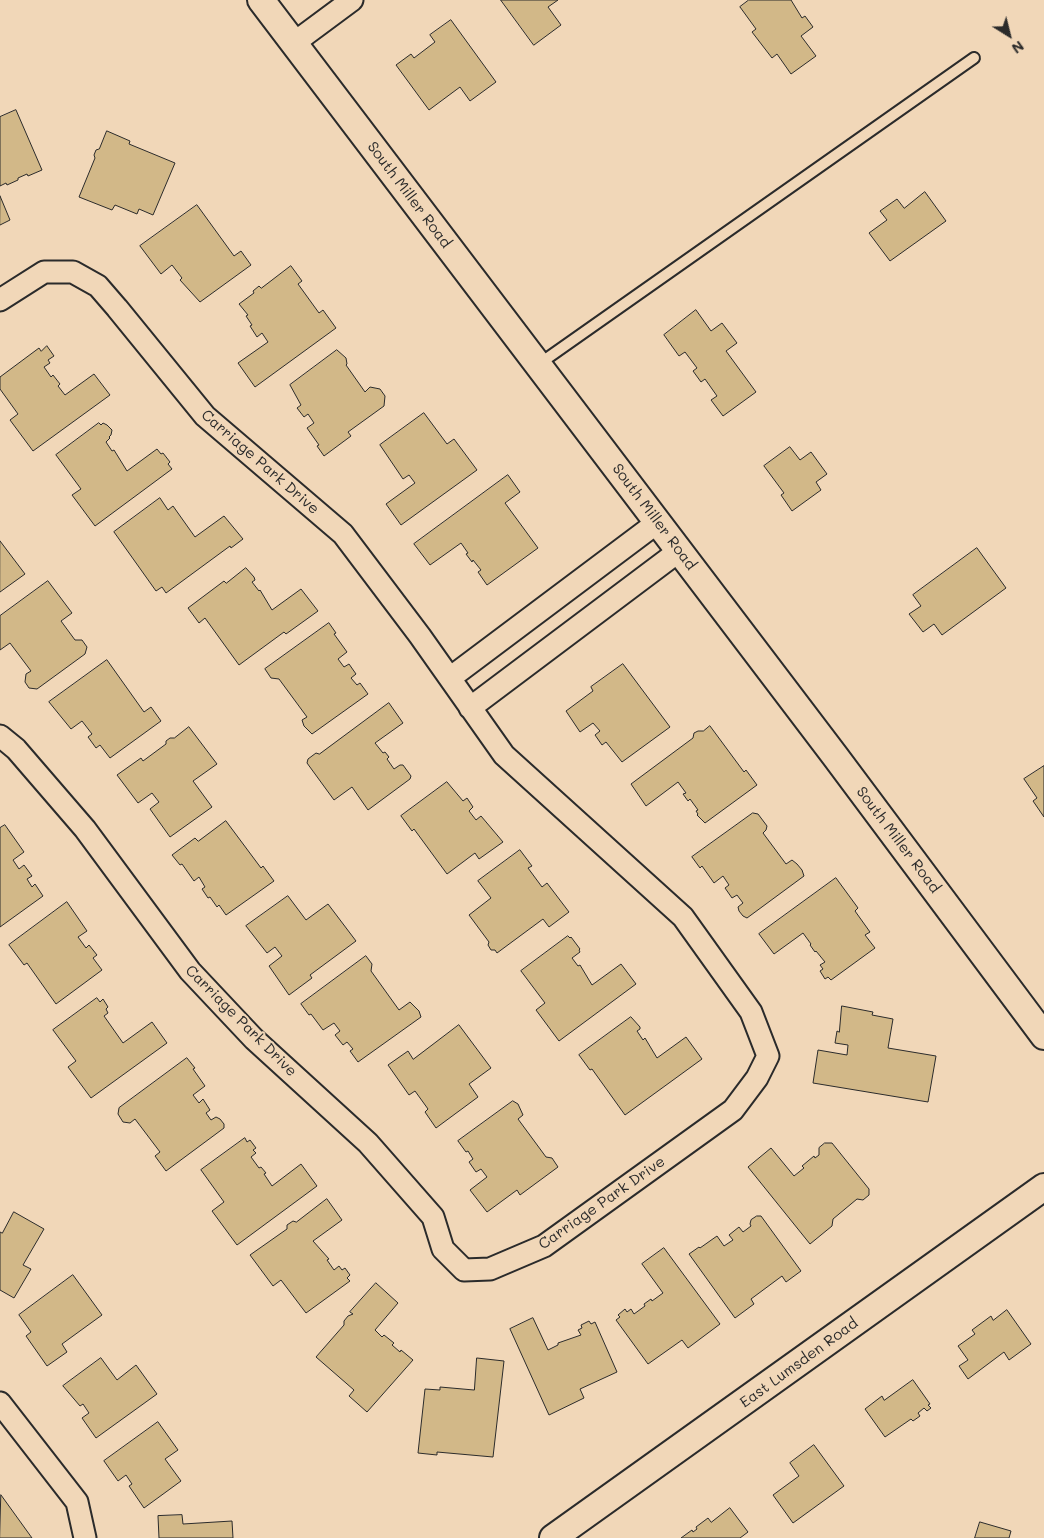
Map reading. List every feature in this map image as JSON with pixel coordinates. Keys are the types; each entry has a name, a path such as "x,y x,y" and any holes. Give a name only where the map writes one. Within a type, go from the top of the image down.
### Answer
{"street":[{"name":"South Miller Road","path":"261,0 658,522 1044,1036"},
{"path":"294,43 352,0"},
{"name":"Carriage Park Drive","path":"0,300 44,272 73,272 98,286 205,416 343,534 420,636 504,755 683,917 751,1012 768,1056 758,1078 733,1110 544,1246 490,1269 464,1270 443,1249 433,1217 368,1143 254,1039 190,972 85,829 16,749 0,736"},
{"path":"450,678 658,522"},
{"path":"470,708 679,551"},
{"name":"East Lumsden Road","path":"553,1538 1044,1187"},
{"path":"0,1403 77,1502 85,1538"}],"lane":[{"path":"538,365 974,58"}],"building":[{"path":"501,0 558,0 548,7 561,25 534,45"},
{"path":"749,0 791,0 802,18 805,16 813,27 801,36 816,56 791,74 777,54 772,58 752,32 756,29 740,7"},
{"path":"451,20 496,82 470,101 460,87 429,110 396,65 411,54 414,58 435,42 430,35"},
{"path":"16,110 42,170 28,176 27,174 7,185 6,183 0,186 0,117"},
{"path":"107,131 130,141 129,144 175,163 153,215 139,209 137,214 115,205 112,210 79,197 95,158 96,150 99,149"},
{"path":"925,192 946,221 890,261 869,233 887,220 880,211 897,199 904,208"},
{"path":"0,196 10,220 0,225"},
{"path":"197,205 234,256 241,251 251,265 200,302 180,280 182,278 172,265 161,274 140,246"},
{"path":"291,266 302,281 298,284 319,313 323,310 336,328 255,387 238,363 268,342 262,333 257,337 250,326 252,325 246,316 248,315 239,304 254,293 253,291 259,286 261,288"},
{"path":"696,310 711,331 722,323 737,343 726,351 756,392 723,416 711,400 717,396 705,379 701,382 693,371 697,368 685,352 679,356 664,335"},
{"path":"47,346 54,356 48,360 50,363 44,367 51,377 53,375 60,384 58,386 65,395 94,374 110,395 33,451 10,420 18,414 0,389 0,377 39,348 41,351"},
{"path":"337,350 346,358 346,365 365,392 370,387 380,389 385,396 384,406 348,432 351,436 324,456 307,428 314,423 308,414 304,417 297,408 301,405 290,385"},
{"path":"424,413 447,444 454,439 477,470 401,525 386,504 415,483 409,475 403,479 380,445"},
{"path":"99,423 107,425 112,430 110,438 106,442 112,451 114,450 127,471 157,449 170,462 168,464 172,469 95,526 72,495 81,489 56,455"},
{"path":"790,447 800,460 811,452 827,474 816,482 821,490 792,511 781,495 784,493 764,466"},
{"path":"508,475 520,492 505,503 538,548 487,585 478,572 481,570 466,554 468,553 461,543 430,565 414,544"},
{"path":"160,498 168,510 173,506 195,537 224,516 243,539 231,548 230,546 166,593 162,587 156,591 114,532"},
{"path":"0,541 25,574 0,592"},
{"path":"977,548 1006,588 942,635 934,624 923,632 909,614 921,606 913,595"},
{"path":"246,568 254,577 255,580 252,582 260,590 272,610 301,589 318,611 286,634 284,632 239,665 205,618 199,623 188,608 224,581 226,583"},
{"path":"48,581 72,613 61,621 75,640 82,640 87,647 85,654 37,689 29,688 25,682 26,674 31,671 10,643 0,650 0,616"},
{"path":"329,623 336,633 334,634 347,652 338,659 344,667 349,664 356,674 351,678 357,685 360,683 368,694 312,734 304,726 302,720 307,717 279,679 271,678 265,669"},
{"path":"107,660 144,712 151,707 161,721 110,758 100,745 96,748 88,737 92,734 82,721 71,729 49,702"},
{"path":"623,664 670,727 622,762 606,742 602,745 595,735 600,731 593,723 580,732 566,711 593,691 591,687"},
{"path":"389,703 403,723 375,743 389,757 387,759 394,769 403,765 411,776 410,779 368,810 352,787 334,800 307,763 308,759 316,753 319,754"},
{"path":"710,726 744,772 746,770 757,785 705,823 697,815 696,811 698,810 690,799 688,801 683,794 686,793 678,782 646,806 631,784 693,738 694,733 703,731"},
{"path":"189,727 217,764 193,781 212,807 170,837 150,809 159,802 152,793 138,803 117,775 141,758 143,761 166,744 166,741 170,738 174,738"},
{"path":"1044,766 1044,817 1033,801 1037,798 1024,779"},
{"path":"447,782 463,801 467,798 473,807 469,811 476,820 481,816 503,842 479,859 475,853 447,874 414,829 412,831 401,816"},
{"path":"753,813 758,814 767,826 763,833 786,864 792,860 802,870 804,876 747,918 739,911 738,907 743,903 737,895 732,898 725,888 729,885 723,876 714,883 702,866 700,868 692,857"},
{"path":"226,821 261,868 263,866 274,881 226,915 219,905 217,907 210,897 208,898 202,889 205,887 199,877 194,881 182,864 180,865 172,855 195,838 198,841"},
{"path":"5,825 24,852 13,860 19,869 24,865 32,876 27,879 32,887 35,884 43,896 0,927 0,828"},
{"path":"520,850 532,866 528,868 542,887 547,883 569,912 549,927 543,919 497,953 495,950 491,950 488,945 489,942 469,915 491,898 478,881"},
{"path":"836,878 858,908 855,911 870,932 865,935 875,948 831,980 828,977 825,979 820,971 823,969 820,965 825,962 815,952 803,933 774,954 759,934"},
{"path":"288,896 306,920 328,904 356,941 310,975 312,978 289,995 269,966 282,956 275,947 267,953 246,926"},
{"path":"67,902 87,931 78,937 86,948 89,945 97,955 93,958 102,970 56,1004 27,963 24,965 9,945"},
{"path":"568,936 571,937 580,949 580,952 572,958 578,966 580,965 592,985 621,964 636,984 559,1041 536,1010 545,1003 521,971"},
{"path":"366,956 372,964 371,971 399,1010 410,1002 419,1011 421,1017 358,1062 350,1051 353,1049 347,1042 343,1045 335,1035 340,1031 334,1023 323,1030 301,1004"},
{"path":"97,998 100,1002 103,999 108,1007 106,1009 108,1013 104,1016 123,1043 152,1022 167,1043 91,1098 68,1067 76,1061 53,1030"},
{"path":"842,1006 873,1012 872,1015 893,1019 888,1048 936,1056 928,1102 813,1083 818,1050 847,1055 848,1045 835,1043 837,1031 839,1032"},
{"path":"631,1017 640,1027 637,1031 643,1040 645,1038 657,1058 686,1037 702,1059 625,1115 592,1069 590,1070 579,1055"},
{"path":"459,1025 491,1068 469,1084 478,1097 436,1128 425,1112 428,1109 415,1091 409,1095 388,1065 408,1051 413,1059"},
{"path":"187,1058 205,1086 193,1095 199,1103 203,1099 210,1110 206,1113 211,1120 216,1117 220,1119 224,1124 224,1128 166,1171 155,1156 160,1152 135,1119 130,1123 123,1122 118,1114 119,1108"},
{"path":"513,1101 518,1104 523,1115 518,1119 546,1157 552,1158 558,1167 520,1195 517,1190 487,1212 470,1190 487,1177 481,1169 476,1172 469,1162 473,1159 458,1141"},
{"path":"245,1138 247,1142 250,1140 256,1148 253,1150 256,1153 251,1157 259,1168 261,1167 266,1173 264,1174 272,1186 301,1164 317,1186 237,1245 212,1211 224,1202 201,1170"},
{"path":"825,1143 832,1143 869,1189 869,1195 863,1200 857,1199 833,1219 832,1226 810,1244 748,1167 771,1148 794,1176 804,1168 802,1166 814,1156 815,1158 819,1155 819,1148"},
{"path":"327,1199 342,1220 313,1241 329,1259 327,1260 334,1270 339,1266 342,1270 345,1268 350,1275 347,1278 350,1281 306,1313 281,1280 273,1286 250,1255 287,1229 287,1225 293,1221 296,1222"},
{"path":"14,1212 44,1229 23,1265 31,1269 14,1298 0,1290 0,1232 2,1233"},
{"path":"761,1216 801,1271 786,1282 782,1276 751,1299 754,1304 735,1318 689,1254 717,1236 724,1246 733,1240 729,1235 739,1227 743,1232 751,1226 751,1220"},
{"path":"664,1248 720,1324 688,1348 682,1340 648,1364 616,1320 620,1317 618,1315 625,1309 627,1312 631,1309 634,1314 645,1306 644,1304 663,1293 642,1264"},
{"path":"73,1275 102,1315 62,1344 67,1352 47,1366 26,1336 31,1332 19,1315"},
{"path":"376,1283 398,1303 375,1330 382,1337 384,1335 394,1343 392,1345 400,1352 401,1350 413,1360 367,1412 349,1396 354,1390 316,1357 344,1325 344,1321 348,1316 353,1314 350,1312"},
{"path":"1007,1310 1031,1344 1009,1360 1004,1352 968,1379 959,1366 968,1360 958,1346 975,1334 972,1330 991,1316 993,1320"},
{"path":"533,1318 548,1350 558,1345 558,1343 581,1335 578,1330 582,1328 581,1325 589,1321 591,1324 595,1322 617,1372 580,1389 584,1398 549,1415 510,1329"},
{"path":"101,1358 117,1380 136,1365 157,1394 96,1438 82,1418 89,1413 83,1404 80,1406 63,1386"},
{"path":"477,1358 504,1361 493,1457 437,1452 437,1455 418,1453 425,1389 440,1390 440,1387 474,1390"},
{"path":"913,1380 931,1408 927,1411 924,1408 918,1413 920,1416 913,1421 911,1419 885,1437 865,1409 882,1396 884,1400"},
{"path":"158,1422 178,1450 165,1459 181,1481 144,1508 129,1486 132,1484 126,1475 118,1481 104,1461"},
{"path":"814,1445 844,1486 793,1523 773,1495 799,1476 790,1463"},
{"path":"1,1495 32,1538 0,1538"},
{"path":"730,1508 748,1532 740,1538 681,1538 692,1530 693,1532 697,1529 696,1527 708,1518 711,1522"},
{"path":"182,1515 183,1524 232,1521 233,1538 159,1538 158,1516"},
{"path":"980,1522 1011,1531 1009,1538 975,1538"}]}
